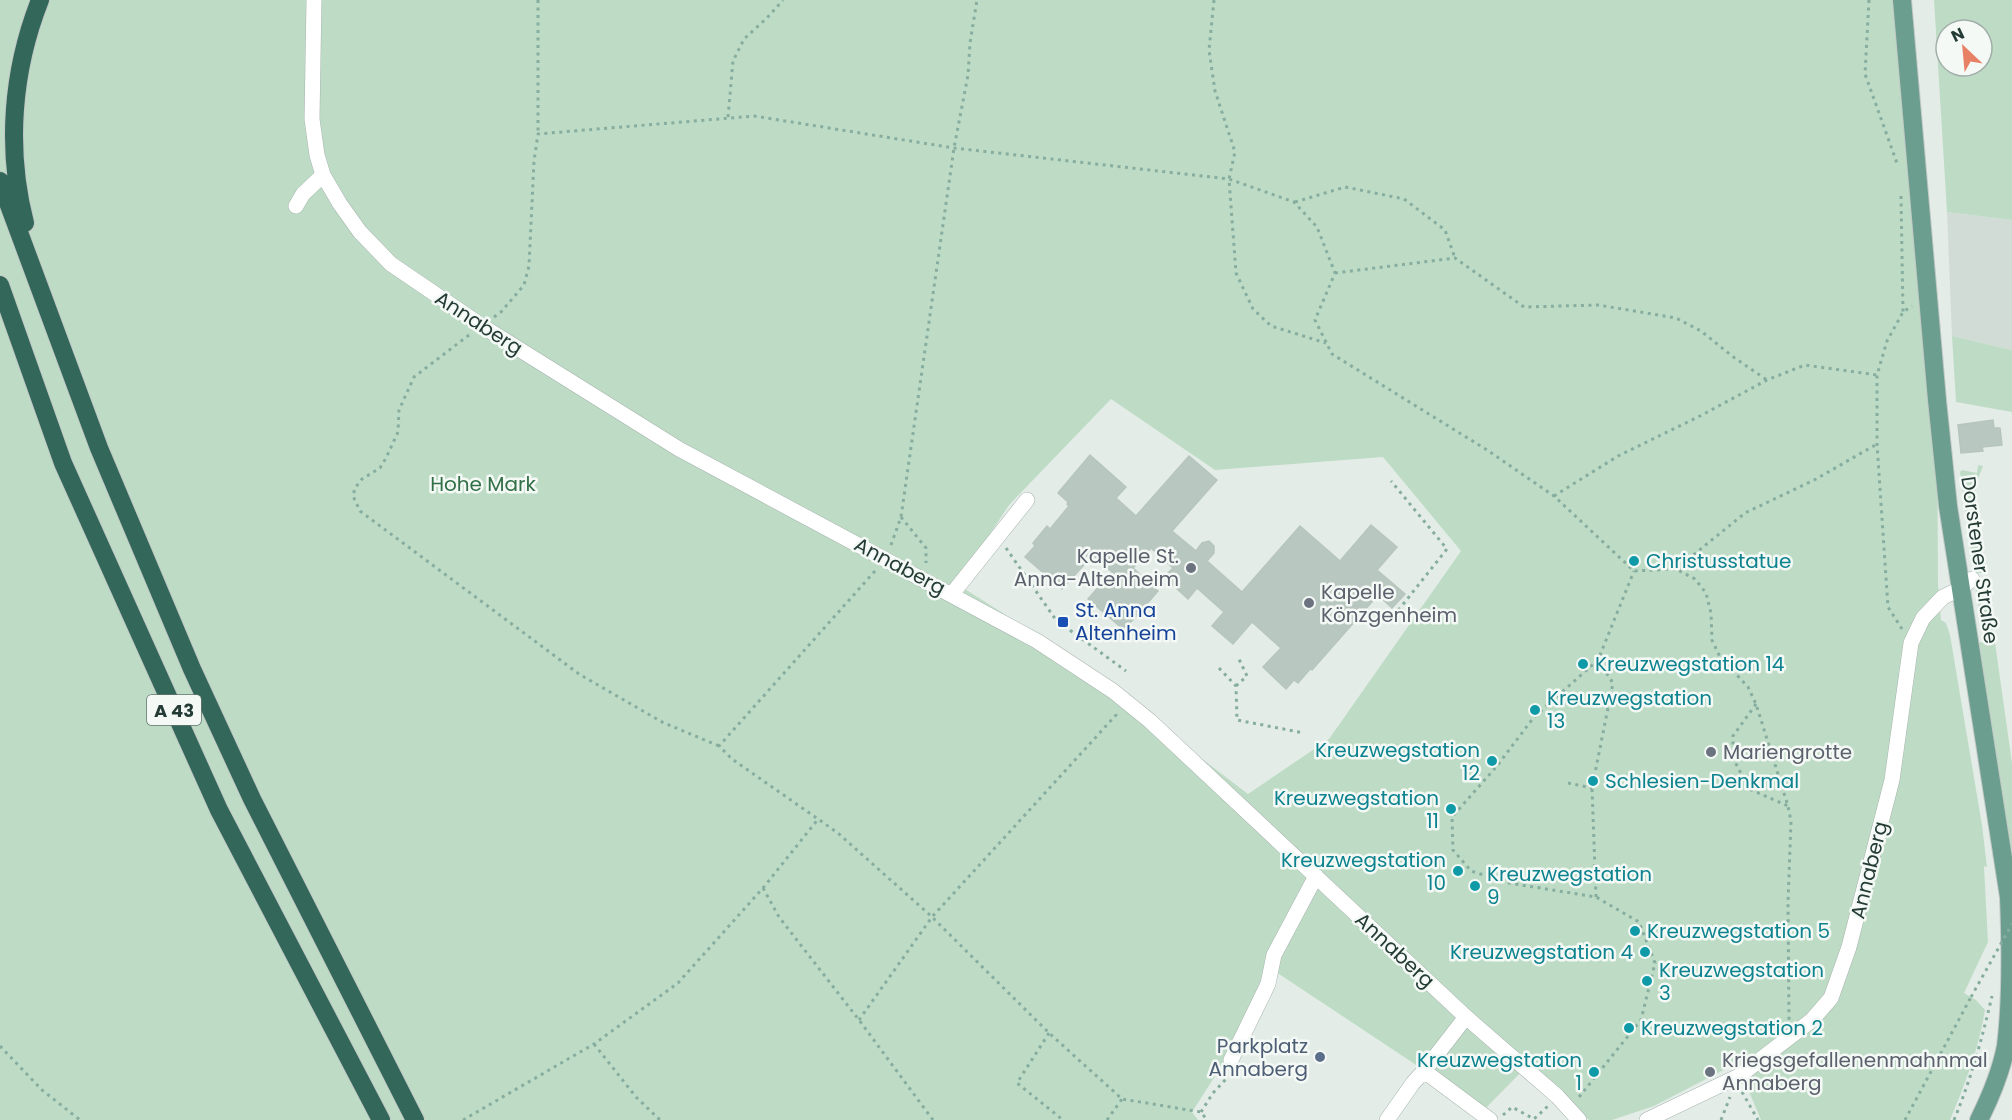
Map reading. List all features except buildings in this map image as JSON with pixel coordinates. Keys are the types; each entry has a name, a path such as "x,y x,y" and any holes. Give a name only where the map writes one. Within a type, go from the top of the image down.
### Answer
{"highway":[{"path":"40,0 23,52 17,84 14,152 22,209 66,357"},
{"name":"A 43","path":"0,181 99,448 207,702 252,799 415,1120"},
{"name":"A 43","path":"0,285 63,463 214,799 381,1120"}],"main road":[{"name":"Dorstener Straße","path":"1902,0 1948,506 1966,584 2008,897 2006,1046 1980,1120"}],"street":[{"name":"Annaberg","path":"314,0 312,119 323,175 340,204 375,249 391,264 482,326 679,449 1037,641 1113,691 1150,720 1466,1017 1557,1096 1579,1120"},
{"path":"296,206 303,194 323,175"},
{"path":"952,594 1027,500"},
{"name":"Annaberg","path":"1647,1120 1739,1076 1812,1020 1831,998 1844,964 1892,780 1911,644 1923,618 1943,597 1966,584"},
{"path":"1231,1060 1268,984 1275,955 1316,876"},
{"path":"1387,1120 1413,1083 1425,1071 1466,1017"},
{"path":"1425,1071 1490,1120"}],"path":[{"path":"538,0 538,134 534,161 529,266 525,285 501,312 414,377 399,410 398,432 386,458 380,468 362,479 355,488 353,496 360,511 579,674 662,722 719,746 732,759 819,818 932,916 1049,1033 1122,1099 1201,1112 1207,1120"},
{"path":"728,117 733,61 744,39 783,0"},
{"path":"719,746 886,559 901,517 954,148 968,75 970,43 977,0"},
{"path":"1214,0 1209,50 1215,91 1235,152 1229,179 1236,273 1253,309 1271,326 1326,343"},
{"path":"1869,0 1865,74 1901,172"},
{"path":"538,134 754,116 954,148 1229,179 1294,202 1317,227 1335,273 1315,320 1332,354 1487,450 1554,496 1634,571 1676,569 1695,579 1706,593 1711,613 1712,640 1720,657 1748,687 1756,704 1791,821 1788,902 1789,1039"},
{"path":"1294,202 1345,187 1404,199 1445,230 1455,258 1524,307 1598,305 1676,318 1701,331 1731,356 1767,380"},
{"path":"1901,196 1903,312"},
{"path":"1335,273 1455,258"},
{"path":"1911,644 1888,607 1877,444 1877,375 1887,341 1903,312 1927,294"},
{"path":"1554,496 1618,456 1767,380 1805,365 1877,375"},
{"path":"1676,569 1745,513 1816,479 1877,444"},
{"path":"1389,622 1447,549 1391,481"},
{"path":"901,517 926,548 925,581"},
{"path":"998,537 1056,620 1126,671"},
{"path":"1568,1108 1590,1085 1641,1020 1655,963 1639,922 1596,897 1509,883 1471,871 1453,850 1452,817 1497,765 1534,717 1598,660 1634,571"},
{"path":"1236,686 1247,676 1238,657"},
{"path":"1596,897 1592,788 1613,682 1598,660"},
{"path":"1219,668 1236,686 1237,720 1304,733"},
{"path":"859,1020 932,916 1116,715 1113,691"},
{"path":"1756,704 1733,736 1732,758 1749,789 1788,806"},
{"path":"1569,783 1592,788"},
{"path":"463,1120 594,1044 678,983 763,888 819,818"},
{"path":"763,888 779,917 933,1120"},
{"path":"1905,1120 2012,924"},
{"path":"1995,948 2006,957"},
{"path":"1954,1120 1978,1056 1993,990"},
{"path":"1049,1033 1017,1083 1064,1120"},
{"path":"594,1044 636,1097 660,1120"},
{"path":"0,1047 42,1090 80,1120"},
{"path":"1201,1112 1213,1093 1227,1078"},
{"path":"1741,1090 1758,1120"},
{"path":"1497,1120 1512,1107 1534,1119 1557,1096"},
{"path":"1107,1120 1122,1099"}],"shaded area":[{"path":"1947,212 2012,220 2012,350 1952,336"}],"green space":[{"name":"Hohe Mark","path":"0,0 1902,0 1937,400 1938,584 1941,620 1946,623 1950,635 1987,867 1984,866 1988,942 1964,993 1976,1000 1985,1010 1971,1066 1950,1120 1761,1120 1737,1063 1654,1106 1612,1120 1589,1120 1530,1063 1484,1110 1267,966 1228,1056 1192,1112 1198,1120 0,1120","holes":["1111,399 1215,470 1383,457 1461,551 1329,739 1248,794 1050,643 957,584 1009,505"]},
{"path":"1934,0 2012,0 2012,220 1947,212 1939,78 1994,78 1994,18 1935,18"},
{"path":"1952,336 2012,350 2012,412 1956,402"},
{"path":"1978,465 1983,466 1977,481 1975,497 1985,573 1974,573 1960,472 1962,470 1977,473"},
{"path":"1986,579 2012,763 2012,852 1976,643 1983,642 1984,638 1975,585"}],"place":[{"name":"Christusstatue","path":"1634,561"},
{"name":"Kapelle St. Anna-Altenheim","path":"1191,568"},
{"name":"Kapelle Könzgenheim","path":"1309,603"},
{"name":"St. Anna Altenheim","path":"1063,622"},
{"name":"Kreuzwegstation 14","path":"1583,664"},
{"name":"Kreuzwegstation 13","path":"1535,710"},
{"name":"Mariengrotte","path":"1711,752"},
{"name":"Kreuzwegstation 12","path":"1492,761"},
{"name":"Schlesien-Denkmal","path":"1593,781"},
{"name":"Kreuzwegstation 11","path":"1451,809"},
{"name":"Kreuzwegstation 10","path":"1458,871"},
{"name":"Kreuzwegstation 9","path":"1475,886"},
{"name":"Kreuzwegstation 5","path":"1635,931"},
{"name":"Kreuzwegstation 4","path":"1645,952"},
{"name":"Kreuzwegstation 3","path":"1647,981"},
{"name":"Kreuzwegstation 2","path":"1629,1028"},
{"name":"Parkplatz Annaberg","path":"1320,1057"},
{"name":"Kreuzwegstation 1","path":"1594,1072"},
{"name":"Kriegsgefallenenmahnmal Annaberg","path":"1710,1072"}]}
